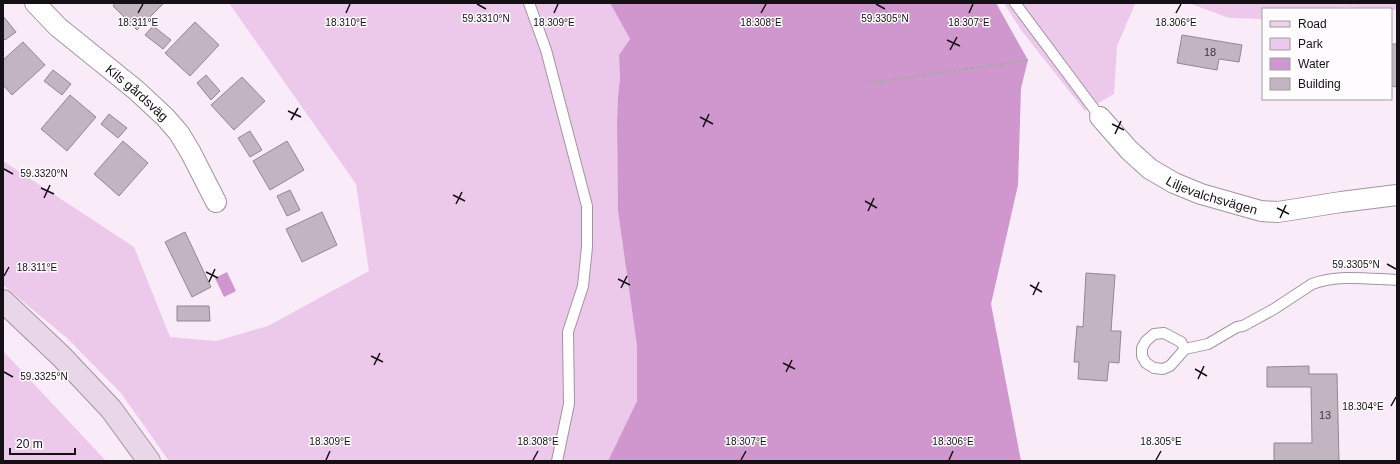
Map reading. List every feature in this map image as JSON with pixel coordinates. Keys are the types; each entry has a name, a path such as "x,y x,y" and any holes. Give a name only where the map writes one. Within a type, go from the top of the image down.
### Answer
{"main road":[{"path":"3,301 62,357 111,409 149,461"}],"street":[{"name":"Kils gårdsväg","path":"35,3 58,27 136,90 165,117 179,133 191,153 216,202"},
{"name":"Liljevalchsvägen","path":"1100,117 1129,150 1150,169 1168,180 1201,194 1261,210 1278,212 1397,195"}],"lane":[{"path":"529,3 546,50 587,206 587,247 583,286 568,332 569,404 557,461"},
{"path":"1015,3 1100,117"},
{"path":"1185,349 1208,344 1237,327 1243,326 1274,309 1312,284 1318,282 1337,278 1397,280"}],"path":[{"path":"869,83 1028,60"}],"green space":[{"path":"229,3 610,3 630,39 619,55 620,79 617,123 618,211 637,346 637,401 608,461 169,461 121,393 67,338 3,285 3,161 134,247 170,337 216,341 268,326 369,271 356,184"},
{"path":"1004,3 1137,3 1135,4 1117,46 1114,94 1085,111 1021,30"},
{"path":"1189,3 1397,3 1397,10 1392,10 1392,8 1344,7 1262,8 1262,19 1229,18"},
{"path":"3,351 106,461 3,461"}],"water":[{"path":"610,3 996,3 1028,60 1021,88 1018,185 991,304 1021,461 608,461 637,401 637,346 618,211 617,123 620,79 619,55 630,39"},
{"path":"227,272 236,291 224,297 215,278"}],"building":[{"path":"115,3 164,3 137,30 113,6"},
{"path":"3,16 16,32 5,40 3,38"},
{"path":"195,22 219,45 190,76 165,53"},
{"path":"153,26 171,40 163,49 145,35"},
{"path":"1182,35 1242,45 1239,62 1219,59 1217,70 1177,63"},
{"path":"23,42 45,65 12,95 3,85 3,60"},
{"path":"1392,44 1397,44 1397,87 1392,86"},
{"path":"53,70 71,84 62,95 44,81"},
{"path":"206,75 220,91 211,100 197,83"},
{"path":"242,77 265,101 234,130 211,105"},
{"path":"70,95 96,117 67,151 41,129"},
{"path":"109,114 127,128 118,138 101,124"},
{"path":"250,131 262,150 250,157 238,138"},
{"path":"123,141 148,163 119,196 94,174"},
{"path":"287,141 304,170 270,190 253,161"},
{"path":"290,190 300,210 287,216 277,196"},
{"path":"322,212 337,245 302,262 286,229"},
{"path":"185,232 211,287 192,297 165,242"},
{"path":"1086,273 1115,275 1111,331 1121,331 1119,363 1109,362 1107,381 1078,379 1079,362 1074,362 1077,326 1083,327"},
{"path":"177,306 209,306 210,321 177,321"},
{"path":"1309,366 1309,374 1337,374 1339,461 1274,461 1274,443 1312,443 1311,387 1267,387 1267,367"}]}
